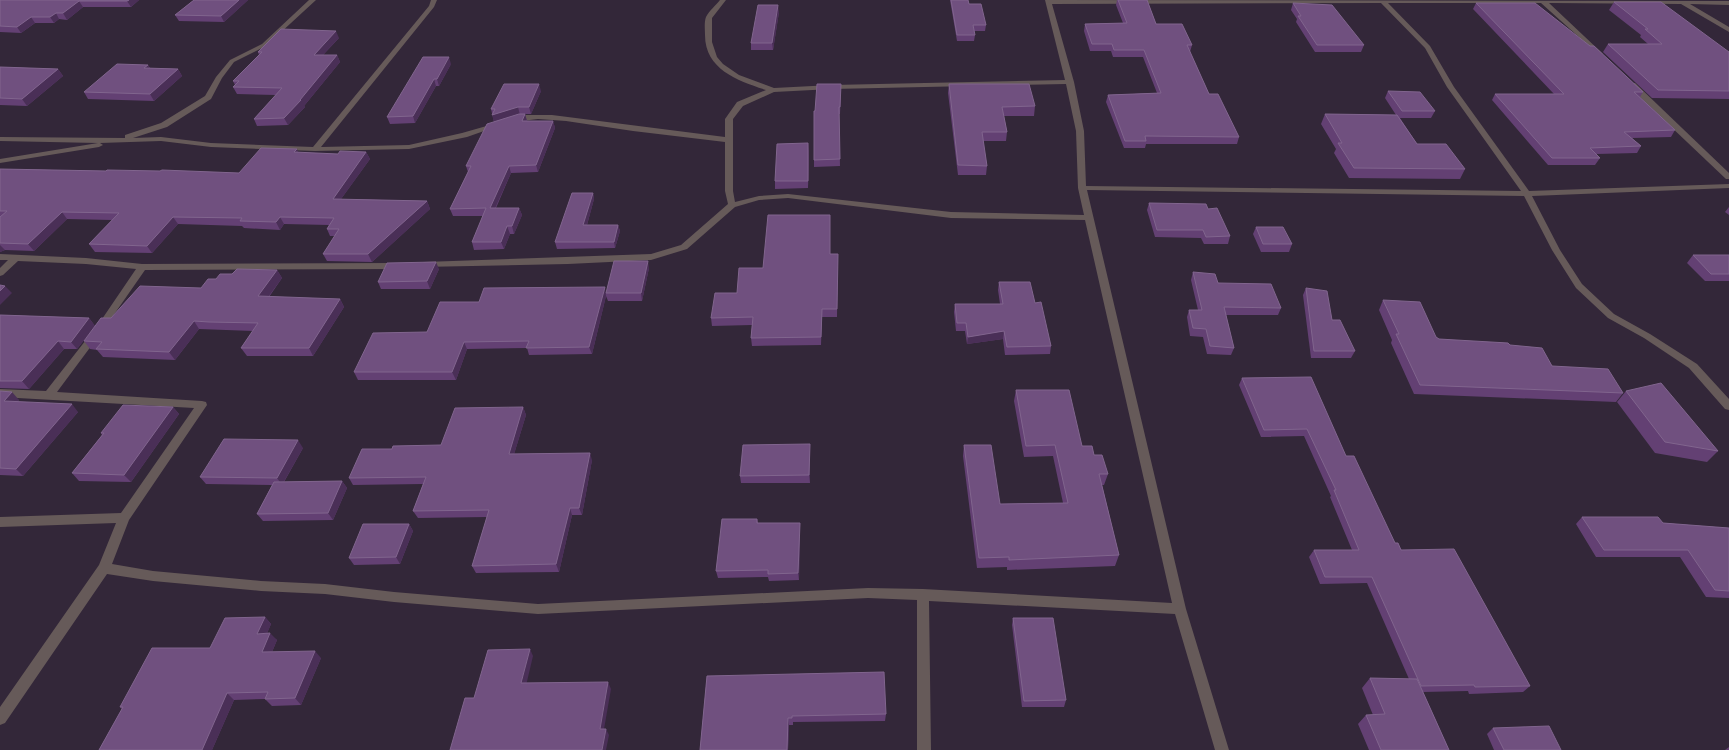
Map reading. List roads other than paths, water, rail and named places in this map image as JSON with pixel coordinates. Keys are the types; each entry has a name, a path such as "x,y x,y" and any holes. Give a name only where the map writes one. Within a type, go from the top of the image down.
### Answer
{"street":[{"path":"0,161 63,152 116,141 164,125 208,97 219,76 232,61 264,45 313,0"},
{"path":"315,149 427,11 434,0"},
{"path":"723,0 709,18 710,49 721,66 743,80 772,90"},
{"path":"1222,750 1180,609 1082,188 1080,131 1070,82 1048,1 1543,1 1729,3"},
{"path":"1382,1 1428,47 1451,88 1527,194 1556,250 1579,286 1611,316 1647,336 1694,366 1729,406"},
{"path":"1543,1 1607,62"},
{"path":"1682,2 1729,30"},
{"path":"1625,78 1729,177"},
{"path":"732,205 729,191 729,119 740,104 772,90 832,87 1070,82"},
{"path":"0,139 116,141 161,139 211,145 315,149 409,147 464,135 520,118 550,117 729,140"},
{"path":"161,139 164,125"},
{"path":"1082,188 1527,194 1729,186"},
{"path":"0,257 86,261 142,267 407,266 568,262 651,257 684,247 732,205 759,198 788,196 951,215 1090,218"},
{"path":"0,273 16,258"},
{"path":"49,394 103,324 142,267"},
{"path":"0,393 49,394 72,398 202,405 124,518 104,568 0,718"},
{"path":"0,522 124,518"},
{"path":"104,568 153,576 260,586 325,589 394,597 538,609 868,593 923,594 1180,609"},
{"path":"923,594 924,750"}]}
